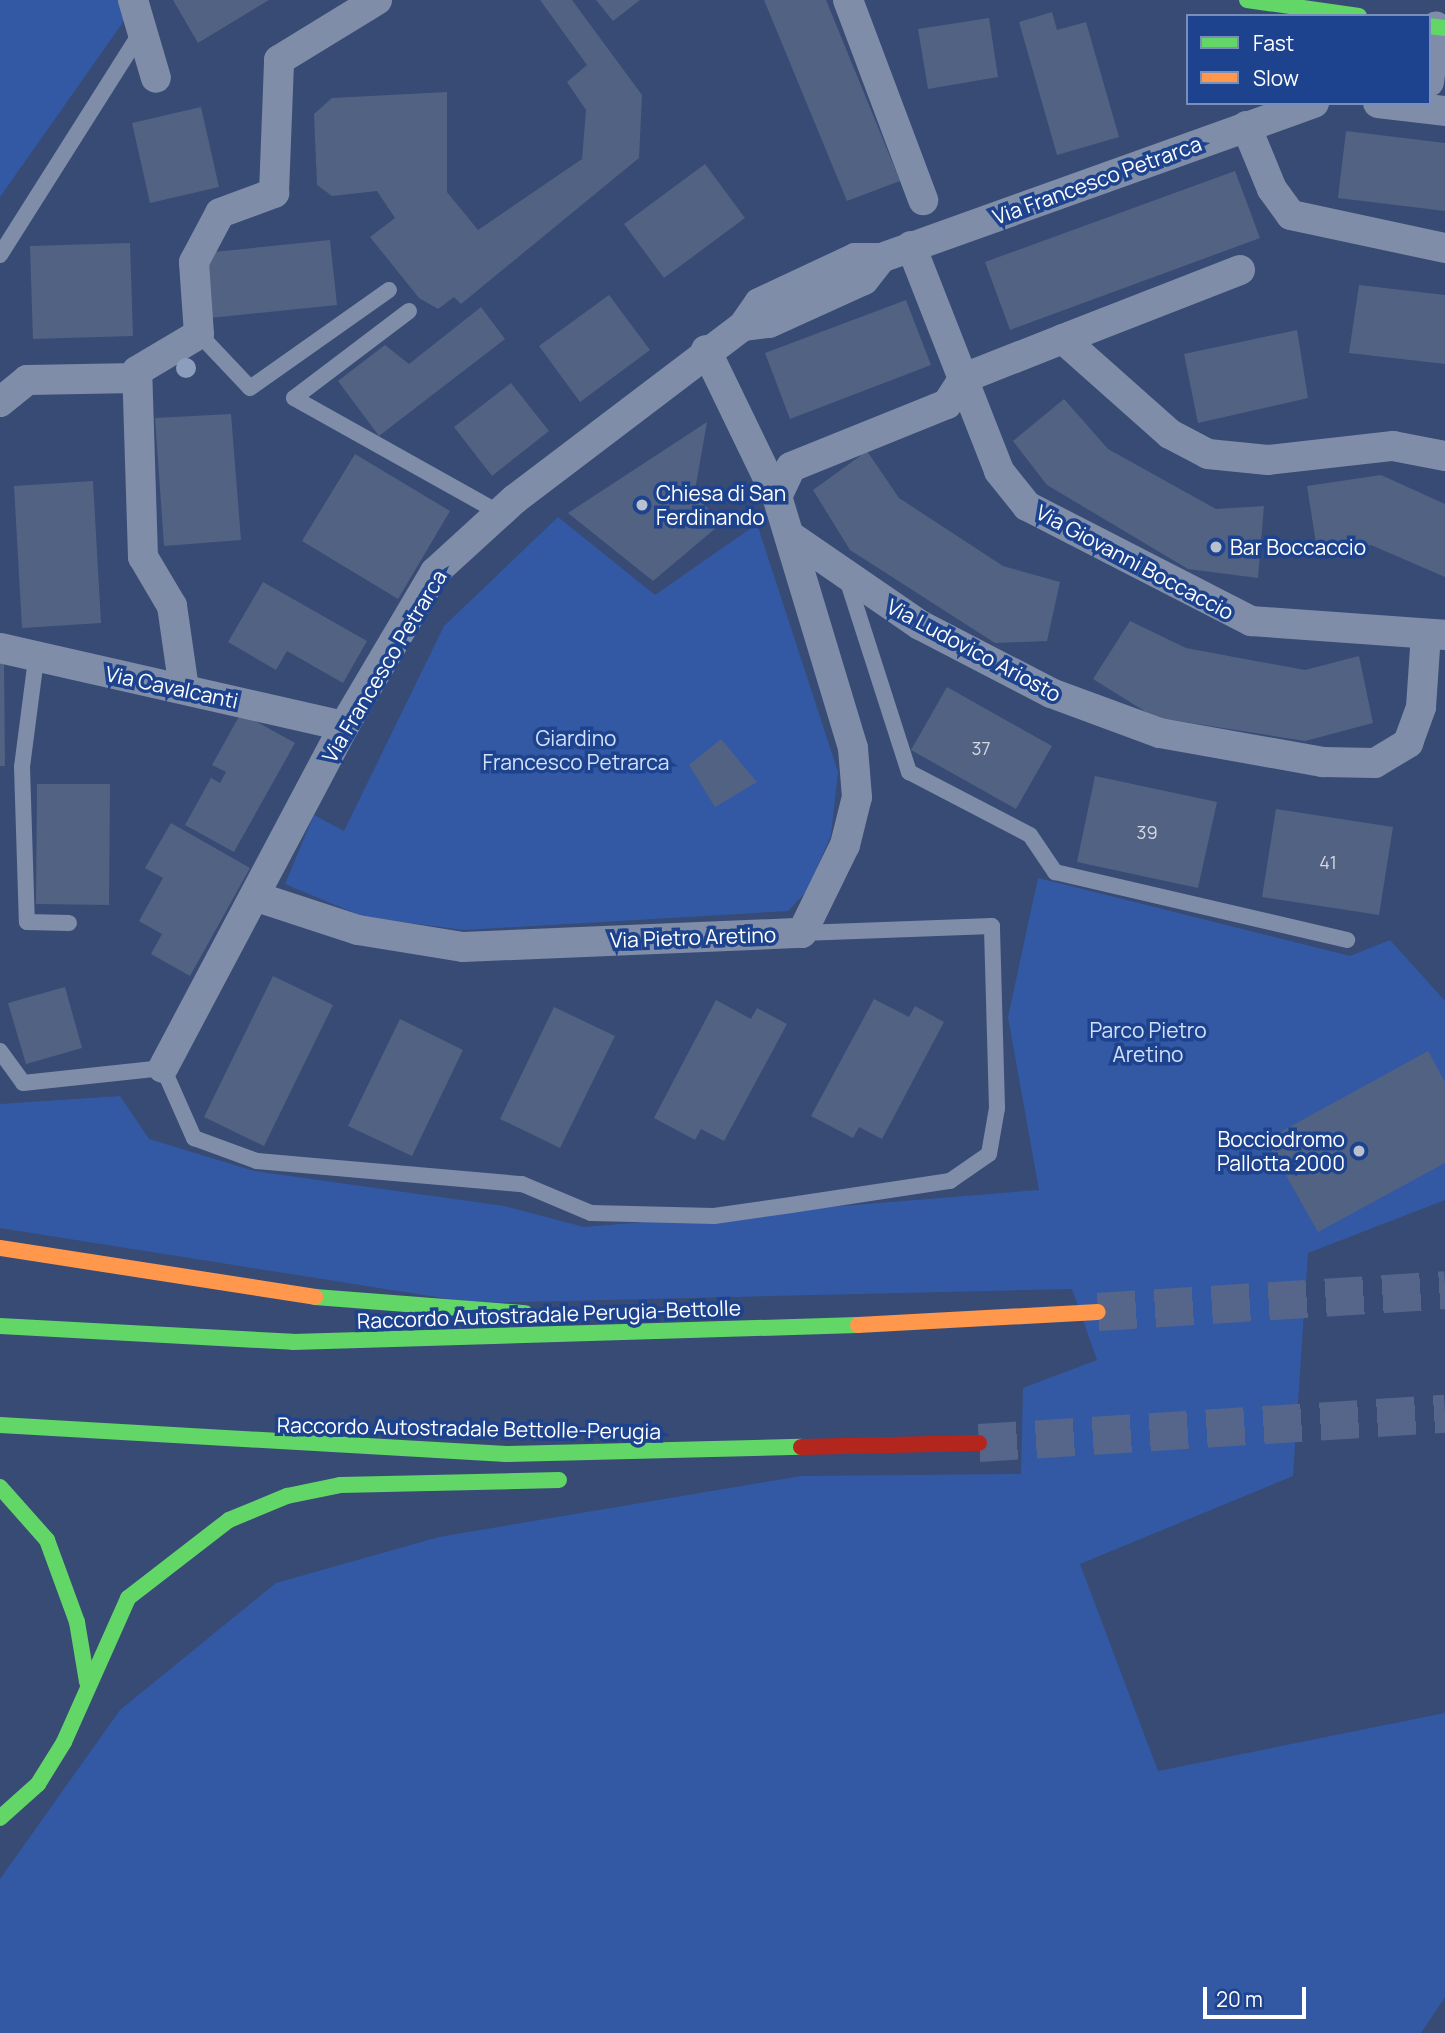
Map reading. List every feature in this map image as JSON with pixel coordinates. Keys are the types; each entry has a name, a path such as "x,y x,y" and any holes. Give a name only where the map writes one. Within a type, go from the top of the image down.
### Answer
{"main road":[{"path":"1247,0 1345,14"},
{"path":"0,1248 330,1299 539,1312"},
{"path":"693,1311 846,1309 975,1317"},
{"name":"Raccordo Autostradale Perugia-Bettolle","path":"0,1326 293,1342 644,1336 1098,1312"},
{"name":"Raccordo Autostradale Bettolle-Perugia","path":"0,1425 506,1454 765,1453 979,1443"},
{"path":"685,1468 765,1453"},
{"path":"0,1818 38,1784 128,1598 229,1520 275,1501 340,1485 577,1480"},
{"path":"0,1487 47,1540 77,1622 87,1682"}],"street":[{"path":"134,0 156,78"},
{"path":"184,689 172,606 143,557 137,371 199,334 194,262 208,230 220,214 274,193 279,60 377,0"},
{"path":"848,0 923,200"},
{"path":"1432,101 1437,27"},
{"name":"Via Francesco Petrarca","path":"163,1068 257,897 344,726 435,572 500,513 706,350 743,326 769,323 864,280 881,258 911,246 1308,105"},
{"path":"1246,126 1272,189 1292,215 1445,248"},
{"name":"Via Giovanni Boccaccio","path":"911,246 999,471 1027,506 1251,621 1436,635"},
{"path":"777,497 791,467 947,404 964,378 1240,270"},
{"path":"1063,339 1170,434 1208,454 1268,460 1393,446 1445,456"},
{"path":"706,350 777,497 789,535"},
{"path":"0,402 27,380 137,378"},
{"name":"Via Ludovico Ariosto","path":"789,535 848,579 1051,693 1160,733 1323,762 1375,764 1408,743 1421,706 1436,635"},
{"name":"Via Pietro Aretino","path":"257,897 358,930 463,947 802,933 845,845 857,797 853,748 789,535"},
{"path":"0,638 0,648"},
{"name":"Via Cavalcanti","path":"0,648 36,659 184,689 344,726"}],"lane":[{"path":"0,255 142,30"},
{"path":"199,334 250,388 389,290"},
{"path":"409,311 294,398 500,513"},
{"path":"848,579 909,772 1030,835 1055,872 1347,940"},
{"path":"36,659 22,768 27,922 69,923"},
{"path":"0,1051 23,1083 163,1068 194,1138 257,1161 522,1184 591,1213 714,1216 791,1205 950,1181 989,1154 997,1108 992,926 802,933"}],"green space":[{"path":"0,0 130,0 133,8 0,197"},
{"name":"Giardino Francesco Petrarca","path":"558,517 655,595 757,524 838,772 831,835 807,891 788,911 464,930 364,917 285,884 314,815 344,831 444,626"},
{"name":"Parco Pietro Aretino","path":"1038,878 1350,956 1390,940 1445,1001 1445,1200 1308,1253 1293,1476 1080,1564 1158,1771 1445,1713 1445,1997 1421,2033 0,2033 0,1879 120,1710 276,1583 439,1537 801,1476 1021,1474 1023,1388 1097,1360 1072,1289 474,1303 0,1228 0,1104 120,1096 149,1139 254,1171 504,1206 584,1227 1039,1190 1008,1017"}],"building":[{"path":"173,0 269,0 198,43"},
{"path":"540,0 572,0 642,95 639,158 461,304 454,297 438,309 419,298 370,237 395,218 377,191 332,196 317,185 314,114 332,98 447,92 447,192 478,230 582,159 586,110 567,82 587,65"},
{"path":"596,0 640,0 613,21"},
{"path":"764,0 826,0 900,181 847,201"},
{"path":"1052,12 1057,30 1086,22 1119,137 1057,155 1019,22"},
{"path":"989,18 998,77 928,89 918,29"},
{"path":"201,107 219,187 150,203 132,123"},
{"path":"1346,131 1445,143 1445,211 1338,198"},
{"path":"705,164 745,218 664,278 624,224"},
{"path":"1235,171 1260,238 1010,330 985,262"},
{"path":"330,240 337,305 210,318 204,253"},
{"path":"130,243 133,336 33,339 30,246"},
{"path":"1359,285 1445,295 1445,364 1349,353"},
{"path":"609,295 650,350 580,402 539,346"},
{"path":"906,300 931,365 790,419 765,353"},
{"path":"481,307 505,339 379,436 338,381 385,345 409,364"},
{"path":"1297,330 1308,398 1198,423 1184,354"},
{"path":"511,383 549,431 492,476 454,427"},
{"path":"1064,399 1108,449 1216,509 1264,506 1258,578 1188,569 1047,485 1013,441"},
{"path":"231,414 241,540 164,546 155,418"},
{"name":"Chiesa di San Ferdinando","path":"707,422 694,496 723,522 653,581 568,513"},
{"path":"867,451 899,498 1003,566 1060,582 1047,641 995,643 850,550 813,490"},
{"path":"355,454 450,511 398,599 302,541"},
{"path":"1381,475 1445,504 1445,577 1371,545 1318,556 1307,486"},
{"path":"93,481 101,623 22,628 14,486"},
{"path":"263,582 367,641 343,683 287,651 276,670 228,642"},
{"path":"1130,621 1186,648 1305,670 1359,656 1373,723 1305,741 1154,717 1093,679"},
{"path":"0,659 4,659 5,766 0,766"},
{"path":"947,687 1052,746 1016,809 911,750"},
{"path":"241,713 295,743 234,852 185,825 211,778 220,783 226,772 212,765"},
{"path":"721,739 757,782 715,807 689,765"},
{"path":"1095,776 1217,802 1198,888 1077,862"},
{"path":"37,784 110,784 109,905 36,904"},
{"path":"1276,809 1393,827 1379,915 1262,897"},
{"path":"171,823 250,868 190,976 151,954 162,934 139,921 163,878 145,868"},
{"path":"273,976 333,1005 264,1146 204,1117"},
{"path":"65,987 82,1048 26,1064 8,1003"},
{"path":"874,999 909,1017 915,1006 944,1022 882,1139 859,1127 853,1138 811,1116"},
{"path":"716,1000 751,1019 757,1008 787,1024 724,1141 701,1129 695,1140 654,1118"},
{"path":"554,1007 615,1036 560,1148 500,1119"},
{"path":"400,1019 463,1050 412,1156 348,1126"},
{"name":"Bocciodromo Pallotta 2000","path":"1428,1051 1445,1082 1445,1163 1318,1232 1266,1140"}],"tunnel":[{"path":"1098,1312 1445,1290"},
{"path":"979,1443 1445,1414"}],"traffic: fast":[{"path":"1247,0 1345,14"},
{"path":"1431,26 1445,28"},
{"path":"315,1297 525,1313"},
{"path":"0,1326 293,1342 858,1325"},
{"path":"0,1425 506,1454 801,1447"},
{"path":"0,1818 38,1784 64,1742 128,1598 229,1520 287,1496 340,1485 559,1480"},
{"path":"0,1487 47,1540 77,1622 87,1682"}],"traffic: slow":[{"path":"0,1248 315,1297"},
{"path":"858,1325 1098,1312"}],"traffic: jam":[{"path":"801,1447 979,1443"}],"place":[{"name":"Chiesa di San Ferdinando","path":"642,505"},
{"name":"Bar Boccaccio","path":"1216,547"},
{"name":"Bocciodromo Pallotta 2000","path":"1359,1151"}]}
